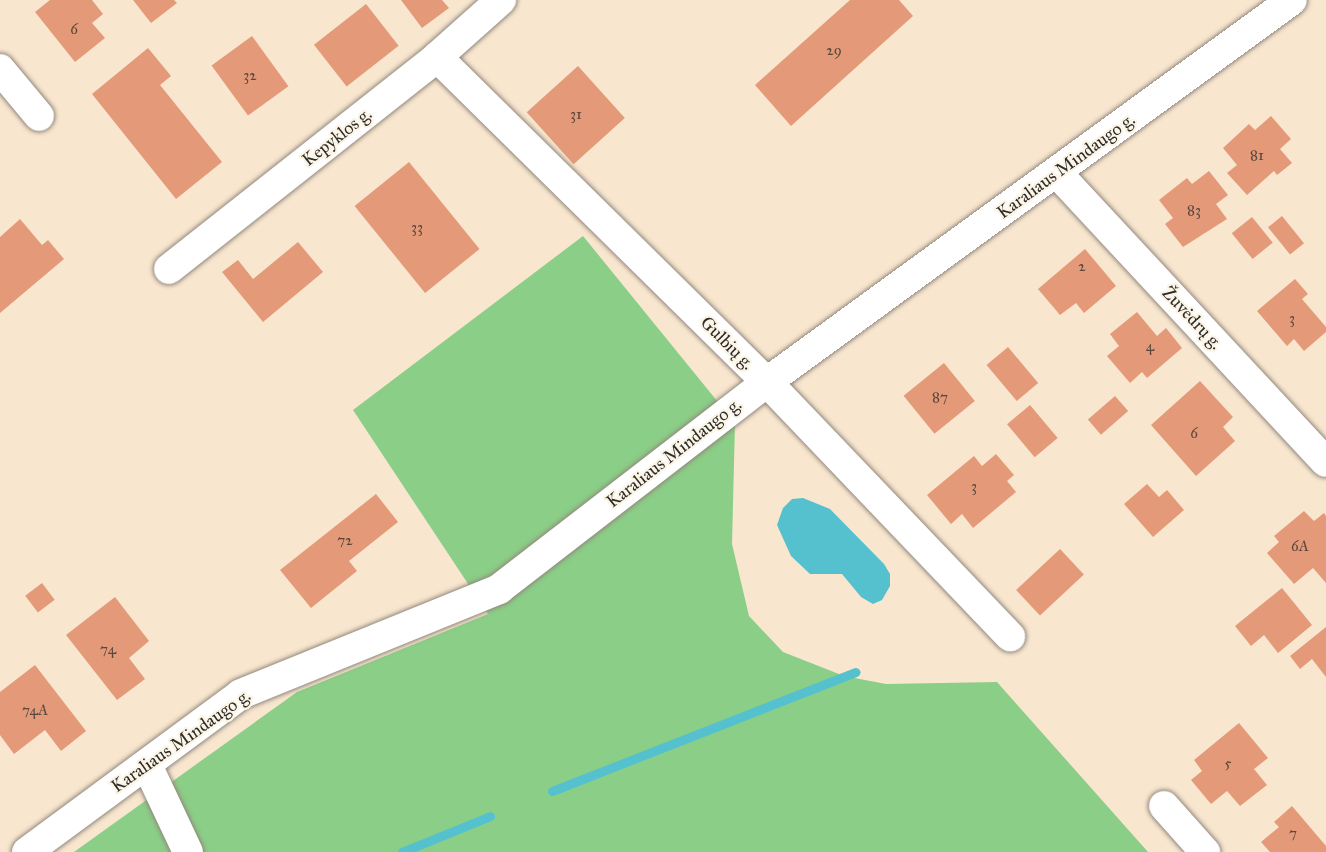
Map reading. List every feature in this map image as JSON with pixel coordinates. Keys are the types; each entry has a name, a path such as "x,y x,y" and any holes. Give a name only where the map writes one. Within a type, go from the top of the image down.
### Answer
{"street":[{"name":"Kepyklos g.","path":"169,269 437,57 501,0"},
{"name":"Karaliaus Mindaugo g.","path":"27,852 241,694 498,589 767,382 1058,174 1292,0"},
{"name":"Gulbių g.","path":"437,57 767,382 1010,636"},
{"path":"0,69 39,116"},
{"name":"Žuvėdrų g.","path":"1058,174 1326,462"},
{"path":"147,765 188,852"},
{"path":"1164,807 1205,852"}],"green space":[{"path":"583,236 735,423 732,544 749,616 783,652 844,676 886,684 997,682 1148,852 74,852 297,692 488,614 353,410"}],"water":[{"path":"803,498 830,509 884,564 890,574 890,586 882,600 873,604 861,597 842,574 810,574 791,556 777,525 783,508 792,499"}],"building":[{"path":"50,0 92,0 103,14 92,23 105,38 75,62 35,12"},
{"path":"133,0 174,0 177,3 151,23"},
{"path":"401,0 442,0 449,8 422,28"},
{"path":"850,0 899,0 913,16 791,126 755,85"},
{"path":"366,4 399,46 347,86 314,45"},
{"path":"252,36 288,86 248,116 212,65"},
{"path":"148,48 171,76 160,85 222,162 176,199 92,94"},
{"path":"578,66 625,118 574,164 527,112"},
{"path":"1271,116 1291,139 1280,149 1292,163 1277,175 1274,171 1247,195 1227,173 1237,165 1223,148 1249,124 1255,130"},
{"path":"409,162 479,249 425,293 355,206"},
{"path":"1209,171 1228,195 1216,204 1227,219 1183,247 1165,224 1173,218 1159,200 1187,178 1192,184"},
{"path":"1282,216 1304,243 1290,255 1268,227"},
{"path":"1252,217 1273,243 1253,259 1232,233"},
{"path":"20,219 42,245 48,240 64,259 0,313 0,237"},
{"path":"298,242 323,272 263,322 222,272 238,260 253,279"},
{"path":"1085,249 1116,286 1084,313 1076,303 1060,315 1038,289"},
{"path":"1295,279 1308,294 1302,299 1326,327 1326,332 1304,351 1294,339 1287,346 1257,311"},
{"path":"1137,312 1157,336 1166,328 1182,348 1147,378 1142,372 1130,383 1107,356 1119,346 1110,334"},
{"path":"1008,347 1038,383 1017,401 987,365"},
{"path":"944,363 975,401 934,434 904,396"},
{"path":"1200,381 1233,417 1223,427 1235,441 1196,476 1151,425"},
{"path":"1115,396 1128,411 1101,435 1088,420"},
{"path":"1030,405 1058,438 1035,457 1007,424"},
{"path":"996,454 1014,475 1007,481 1016,492 973,528 962,514 951,524 927,495 974,456 982,466"},
{"path":"1147,484 1159,497 1167,490 1184,510 1153,537 1124,504"},
{"path":"376,494 398,522 349,561 357,571 311,608 280,570"},
{"path":"1304,511 1314,521 1324,513 1326,516 1326,583 1313,568 1294,584 1267,553 1279,542 1274,536"},
{"path":"1060,549 1084,575 1040,616 1016,590"},
{"path":"42,583 55,600 38,612 25,596"},
{"path":"1282,588 1312,625 1278,653 1264,635 1251,646 1235,626"},
{"path":"115,597 149,641 129,658 145,679 117,700 66,635"},
{"path":"1326,627 1326,677 1312,659 1300,669 1290,656"},
{"path":"35,665 86,731 61,751 45,730 14,754 0,735 0,692"},
{"path":"1239,723 1268,758 1254,769 1267,785 1240,806 1227,791 1211,804 1191,780 1202,771 1194,760"},
{"path":"1292,806 1326,846 1326,852 1270,852 1261,842 1279,827 1274,822"}],"waterway":[{"path":"552,791 856,672"},
{"path":"402,852 490,816"}]}
